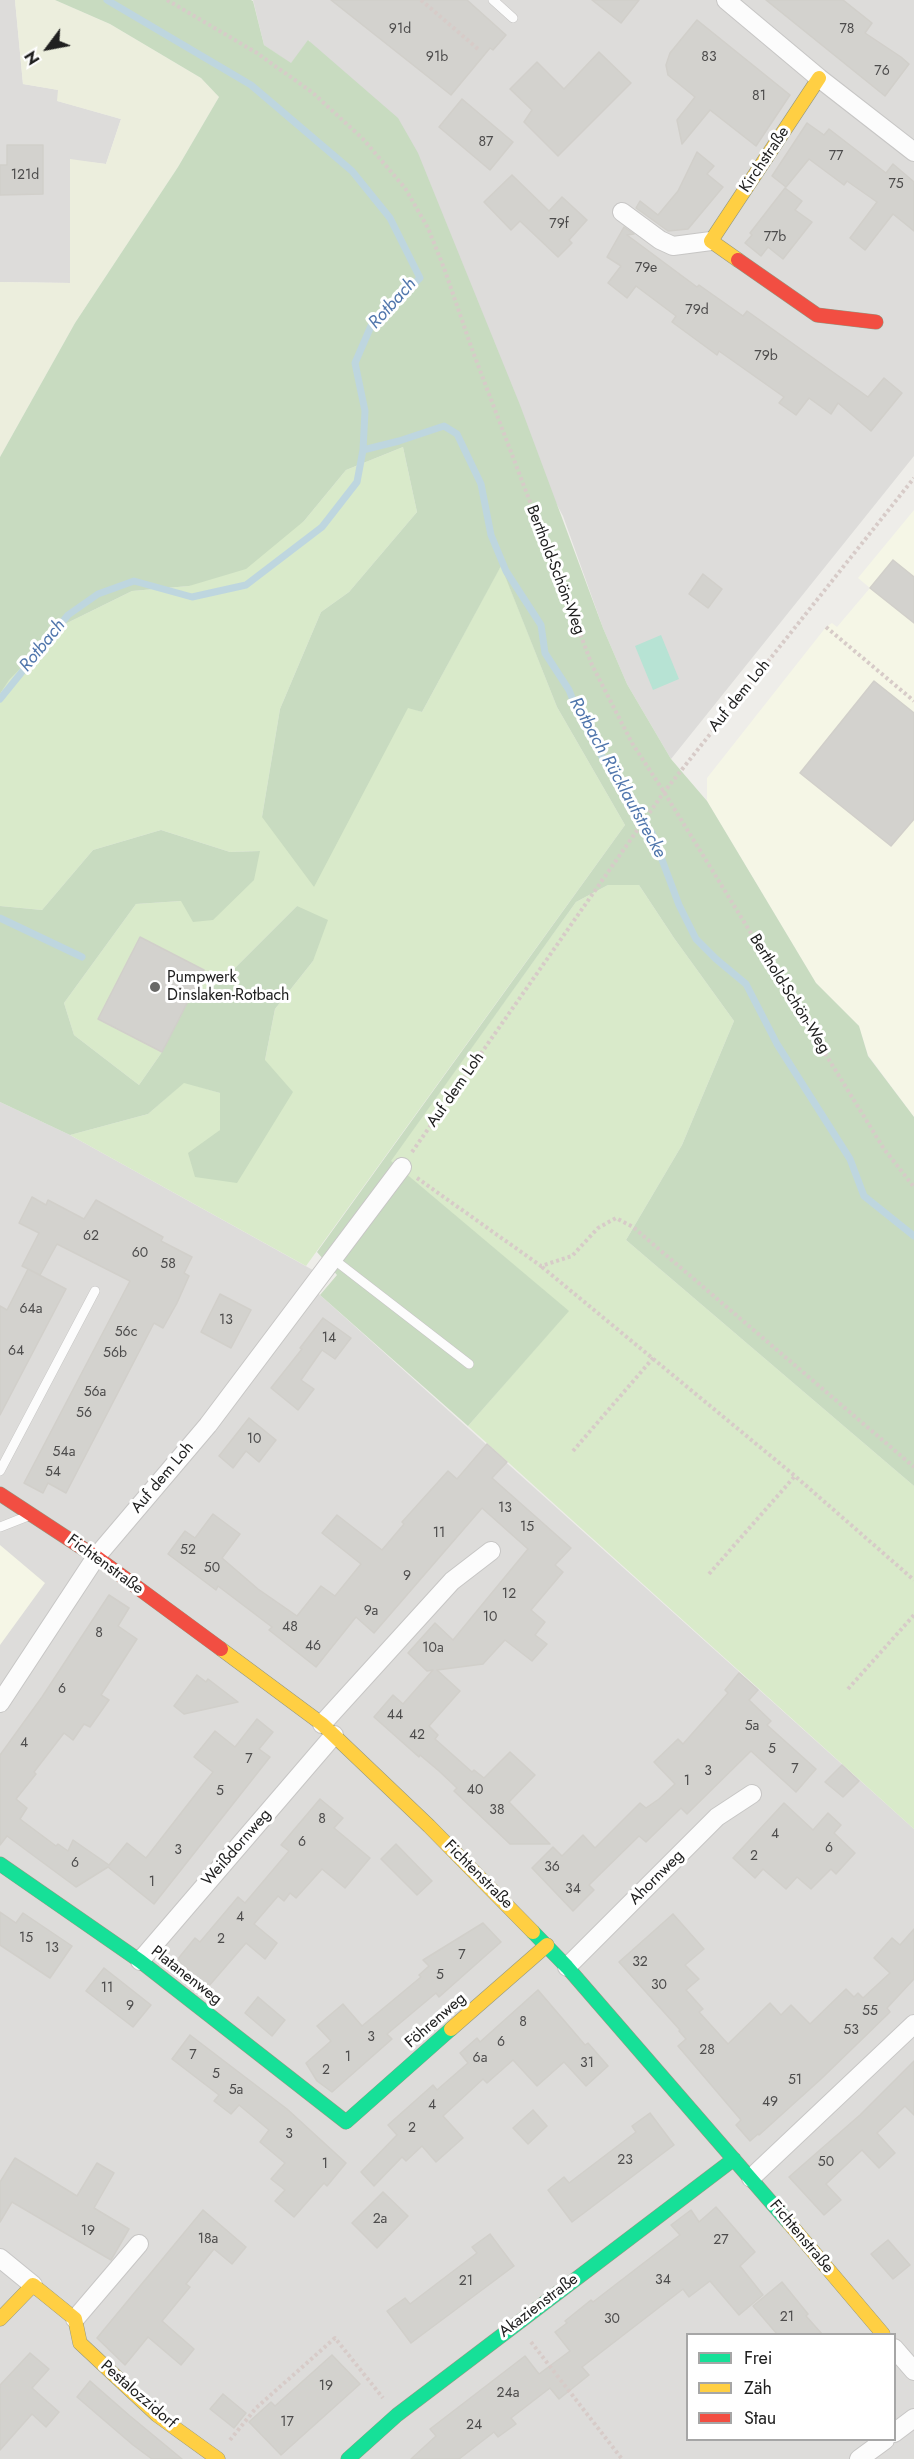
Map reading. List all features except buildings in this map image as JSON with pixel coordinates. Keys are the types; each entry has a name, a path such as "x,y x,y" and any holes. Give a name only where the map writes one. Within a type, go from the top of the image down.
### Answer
{"street":[{"path":"726,0 819,78 914,152"},
{"name":"Kirchstraße","path":"711,241 819,78"},
{"path":"622,212 660,240 673,246 689,246 711,241 817,315 876,322"},
{"name":"Auf dem Loh","path":"0,1703 96,1557 208,1425 402,1167"},
{"name":"Fichtenstraße","path":"0,1494 96,1557 328,1730 429,1826 567,1967 734,2158 882,2333"},
{"name":"Weißdornweg","path":"140,1961 452,1581 491,1551"},
{"name":"Ahornweg","path":"567,1967 717,1817 752,1794"},
{"name":"Platanenweg","path":"0,1864 140,1961 346,2122"},
{"name":"Föhrenweg","path":"346,2122 547,1945"},
{"path":"751,2178 914,2024"},
{"name":"Akazienstraße","path":"348,2459 397,2415 734,2158"},
{"path":"0,2258 75,2319 139,2244"},
{"path":"0,2319 33,2285"},
{"name":"Pestalozzidorf","path":"75,2319 80,2343 157,2415 217,2458"},
{"path":"896,2350 914,2371"},
{"path":"896,2432 914,2418"},
{"path":"858,2459 882,2441"}],"lane":[{"path":"493,0 513,18"},
{"path":"332,1258 469,1364"},
{"path":"0,1471 95,1291"},
{"path":"0,1527 32,1514"}],"path":[{"name":"Berthold-Schön-Weg","path":"167,0 257,53 313,93 363,139 405,188 428,228 440,258 473,352 592,665 632,743 884,1149 914,1187"},
{"path":"421,0 478,49"},
{"name":"Auf dem Loh","path":"402,1167 664,792 914,478"},
{"path":"826,627 914,701"},
{"path":"402,1167 541,1266 654,1357 914,1580"},
{"path":"541,1266 572,1256 598,1228 616,1218 633,1227 914,1467"},
{"path":"573,1451 654,1357"},
{"path":"709,1574 795,1476"},
{"path":"848,1689 914,1615"},
{"path":"516,2323 622,2459"},
{"path":"217,2458 256,2408 335,2338 397,2415"}],"shaded area":[{"path":"0,0 15,0 23,84 59,90 58,101 121,119 106,164 70,160 70,283 0,282"},
{"path":"15,0 55,0 110,24 201,78 219,97 178,167 75,323 0,457 0,282 70,283 70,159 106,164 121,119 57,101 58,90 23,84"},
{"path":"253,0 914,0 914,456 671,759 627,684 603,628 563,516 309,40 291,64 264,45"},
{"path":"914,510 914,1117 868,1055 859,1026 816,983 707,801 707,778 826,627 832,623 837,627 870,588 858,578"},
{"path":"0,1102 70,1135 320,1274 311,1287 914,1829 914,2459 0,2459"},
{"path":"0,1545 45,1583 0,1645"}],"green space":[{"path":"55,0 251,0 264,45 291,63 308,40 398,118 418,153 520,405 603,628 627,684 671,759 707,801 816,983 859,1026 868,1056 914,1117 914,1486 626,1240 682,1145 734,1021 639,885 608,885 576,902 391,1161 569,1311 468,1426 320,1295 337,1275 317,1252 625,825 557,707 501,566 422,712 408,708 314,887 262,817 280,709 321,612 349,592 417,512 403,447 346,470 304,521 246,569 189,586 132,591 63,625 9,680 0,694 0,457 75,323 178,167 219,97 201,78 110,24"},
{"path":"403,447 417,512 349,592 321,612 280,709 262,817 408,707 422,712 501,565 557,707 625,825 306,1266 70,1135 148,1114 184,1082 220,1093 220,1130 195,1176 265,1060 275,1009 313,961 297,906 223,980 187,1003 140,938 98,1019 162,1052 139,1085 74,1035 64,1003 136,904 181,901 259,851 230,852 161,830 93,850 42,910 0,906 0,694 8,680 63,625 132,591 189,586 304,521 346,470"},
{"path":"661,635 679,679 653,690 635,646"},
{"path":"161,830 230,852 260,851 254,880 213,920 193,922 181,901 136,904 64,1003 74,1035 139,1085 162,1052 187,1003 223,980 297,906 328,920 313,961 275,1009 265,1060 293,1092 237,1183 195,1177 188,1153 220,1130 220,1093 184,1083 148,1114 70,1135 0,1102 0,906 42,910 93,850"},
{"path":"608,885 639,885 734,1021 682,1145 626,1240 914,1486 914,1829 468,1426 568,1311 390,1161 576,902"}],"waterway":[{"name":"Rotbach","path":"0,699 68,615 98,594 134,581 192,597 246,585 322,527 357,482 363,450 365,411 355,363 371,326 420,278 390,218 352,171 251,85 107,0"},
{"name":"Rotbach Rücklaufstrecke","path":"363,450 444,426 457,434 481,484 491,535 506,571 541,625 545,653 569,690 580,717 630,807 652,833 679,905 696,939 746,984 777,1044 850,1159 864,1196 914,1236"},
{"name":"Rotbach","path":"0,918 82,957"}],"traffic: fast":[{"path":"0,1864 140,1961 346,2122 451,2029"},
{"path":"533,1932 567,1967 789,2223"},
{"path":"348,2459 397,2415 734,2159"}],"traffic: slow":[{"path":"738,260 711,241 819,78"},
{"path":"221,1649 322,1724 429,1826 533,1932"},
{"path":"451,2029 547,1945"},
{"path":"789,2223 882,2333"},
{"path":"0,2319 33,2285 75,2319 80,2343 157,2415 218,2459"}],"traffic: jam":[{"path":"738,260 817,315 876,322"},
{"path":"0,1494 96,1557 221,1649"}],"place":[{"name":"Pumpwerk Dinslaken-Rotbach","path":"155,987"}]}
